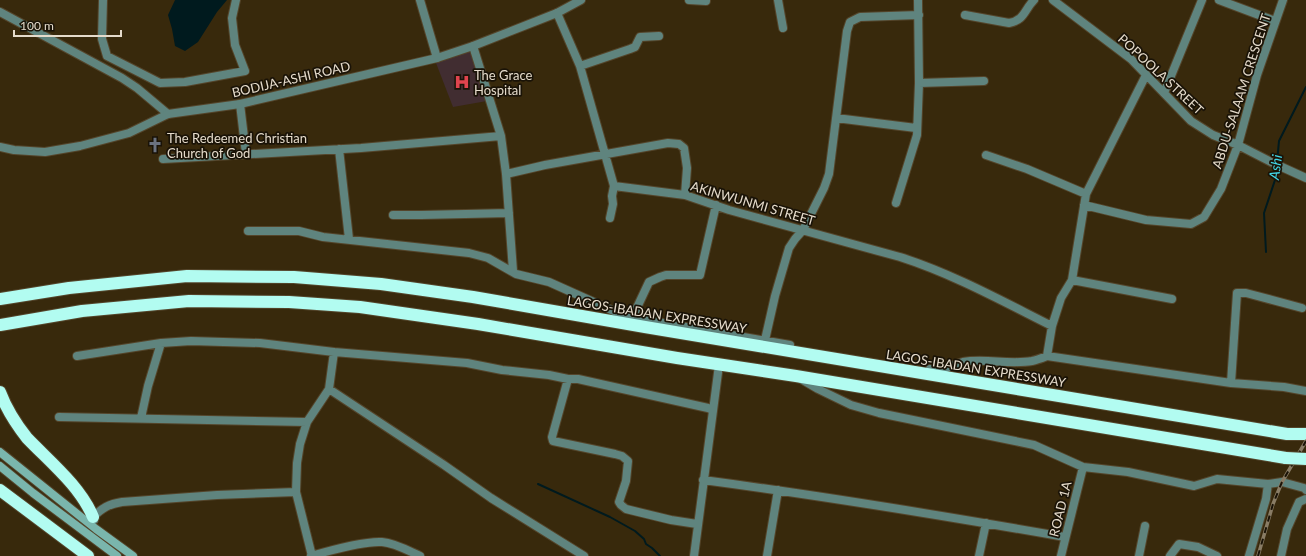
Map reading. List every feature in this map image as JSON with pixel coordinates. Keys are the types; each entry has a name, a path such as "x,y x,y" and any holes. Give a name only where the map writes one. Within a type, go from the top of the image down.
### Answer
{"highway":[{"name":"LAGOS-IBADAN EXPRESSWAY","path":"0,299 69,288 187,276 294,277 381,284 473,297 645,328 1287,434 1306,434"},
{"path":"0,325 82,311 189,301 290,302 360,307 478,324 1286,458 1306,459"},
{"path":"0,392 14,419 27,438 68,480 88,505 93,517"},
{"path":"0,490 88,556"}],"main road":[{"path":"0,452 96,529 133,556"},
{"path":"0,466 33,494 112,555"}],"street":[{"path":"103,0 102,38 108,56 160,83 185,82 245,71 235,45 232,18 236,0"},
{"path":"420,0 437,58"},
{"name":"BODIJA-ASHI ROAD","path":"0,147 14,150 45,152 80,146 129,133 168,114 240,104 437,58 473,46 557,13 581,0"},
{"path":"689,0 706,1"},
{"path":"778,0 783,28"},
{"path":"896,203 916,139 919,83 918,0"},
{"path":"965,15 1009,23 1015,22 1022,17 1034,0"},
{"name":"POPOOLA STREET","path":"1053,0 1131,59 1191,121 1213,135 1238,145 1306,178"},
{"path":"1164,93 1202,0"},
{"path":"1219,0 1275,21"},
{"name":"ABDU-SALAAM CRESCENT","path":"1084,205 1146,220 1191,224 1204,217 1221,188 1238,145 1257,75 1283,0"},
{"path":"0,12 122,78 138,88 168,114"},
{"path":"557,13 580,66 614,186 612,196 613,204 610,218"},
{"path":"765,340 775,296 789,248 803,230 824,188 829,174 847,31 850,22 860,17 919,15"},
{"path":"580,66 635,47 640,37 659,36"},
{"path":"473,46 501,136 506,174 513,271"},
{"path":"1047,356 1052,326 1061,298 1072,280 1086,194 1146,75"},
{"path":"919,83 984,81"},
{"path":"240,104 246,154"},
{"path":"836,118 916,128"},
{"path":"163,159 339,149 501,136"},
{"path":"506,174 668,142 679,144 684,148 687,168 685,195"},
{"path":"339,149 349,239"},
{"path":"986,155 1027,169 1086,194"},
{"name":"AKINWUNMI STREET","path":"614,186 685,195 729,210 927,266 985,292 1052,326"},
{"path":"633,316 649,282 660,276 666,275 700,275 716,205"},
{"path":"393,215 422,216 509,212"},
{"path":"248,231 299,231 323,237 469,253 488,258 516,274 549,282 616,312 646,320 935,370 965,362 1021,362 1034,361 1047,356 1231,383 1306,391"},
{"path":"1072,280 1172,299"},
{"path":"1231,383 1238,293 1302,308"},
{"path":"77,356 161,343 190,341 260,343 334,352 467,364 568,379 578,378 712,410"},
{"path":"141,418 148,386 161,343"},
{"path":"334,352 329,389 307,422 300,444 297,463 296,492 312,556 358,545 382,542 404,548 420,556"},
{"path":"694,556 702,480 719,365"},
{"path":"796,376 818,389 851,405 879,413 1034,445 1082,467 1128,472 1194,486 1217,479 1268,484 1282,482 1304,488 1306,490"},
{"path":"568,379 552,437 553,441 616,454 622,456 628,461 626,481 619,502 621,506 626,509 671,520 697,524"},
{"path":"329,389 491,498 584,556"},
{"path":"59,417 141,418 227,422 307,422"},
{"name":"ROAD 1A","path":"1061,556 1082,467"},
{"path":"702,480 778,490 1065,537"},
{"path":"1248,556 1266,499 1268,484"},
{"path":"767,556 778,490"},
{"path":"96,529 93,517 104,507 113,503 217,495 296,492"},
{"path":"1281,556 1287,529 1299,502 1306,498"},
{"path":"979,556 986,523"},
{"path":"1139,556 1145,526"},
{"path":"1170,556 1179,544 1198,547 1217,556"}],"shaded area":[{"name":"The Grace Hospital","path":"471,51 487,101 453,107 436,63"}],"water":[{"path":"175,0 227,0 217,12 198,42 185,51 175,46 168,15"}],"waterway":[{"name":"Ashi","path":"1277,162 1279,141 1306,87"},
{"name":"Ashi","path":"1266,252 1264,213 1275,180 1276,167"},
{"path":"538,484 610,517 635,531 644,539 646,544 660,556"}],"railway":[{"path":"1258,556 1273,504 1282,482 1306,441"}],"place":[{"name":"The Grace Hospital","path":"462,82"},
{"name":"The Redeemed Christian Church of God","path":"155,145"}]}
